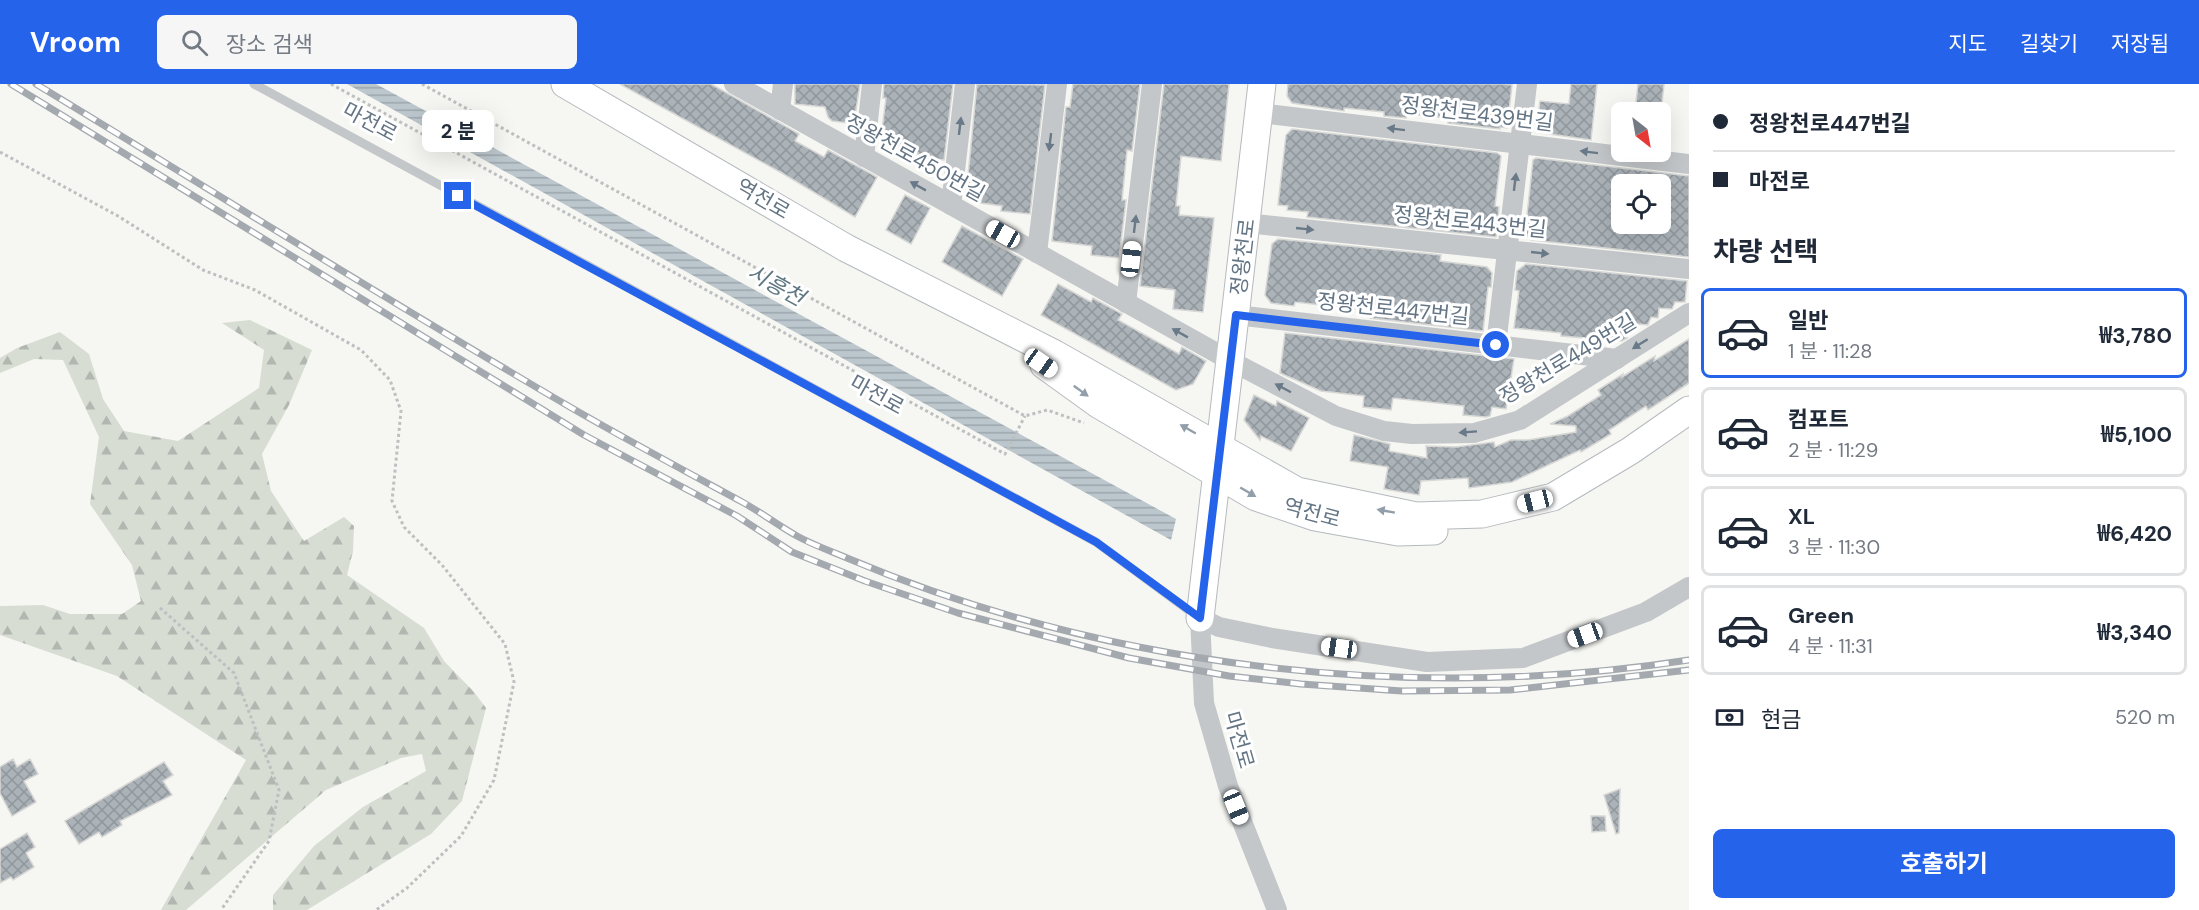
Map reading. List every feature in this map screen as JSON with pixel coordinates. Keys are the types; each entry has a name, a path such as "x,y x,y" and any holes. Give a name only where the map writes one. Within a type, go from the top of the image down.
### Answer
{"main road":[{"name":"역전로","path":"565,84 846,248 965,308 1098,404 1219,461 1297,491 1416,516 1482,514 1553,497 1630,451 1689,410"},
{"name":"정왕천로","path":"1200,618 1262,84"},
{"name":"역전로","path":"1219,461 1257,497 1315,517 1398,532 1445,531 1494,524 1571,502 1632,466 1689,426"}],"street":[{"name":"정왕천로450번길","path":"734,84 1231,361"},
{"path":"780,110 783,84"},
{"path":"864,157 872,84"},
{"path":"951,205 965,84"},
{"path":"1037,253 1057,84"},
{"path":"1126,303 1152,84"},
{"path":"1496,345 1527,84"},
{"name":"정왕천로439번길","path":"1259,113 1689,164"},
{"name":"정왕천로443번길","path":"1246,223 1689,268"},
{"name":"정왕천로449번길","path":"1231,361 1335,416 1384,431 1412,434 1474,433 1520,420 1689,313"},
{"name":"정왕천로447번길","path":"1236,315 1617,359"},
{"path":"1200,618 1219,627 1272,638 1428,662 1523,658 1646,612 1689,587"},
{"name":"마전로","path":"1200,618 1204,703 1228,786 1277,910"}],"lane":[{"name":"마전로","path":"254,84 1096,542 1200,618"}],"path":[{"path":"331,84 1005,454 1025,416"},
{"path":"422,84 1025,416 1047,410 1090,425"},
{"path":"0,152 118,216 203,270 255,291 361,350 390,380 401,411 392,501 404,527 442,565 505,644 514,682 494,780 461,836 407,888 376,910"},
{"path":"160,608 234,673 279,790 269,840 221,910"}],"green space":[{"path":"250,320 312,350 289,405 262,454 271,491 304,541 344,517 354,526 353,551 347,575 424,628 444,661 486,708 462,801 431,834 307,910 273,910 273,895 314,846 363,807 426,771 422,754 401,758 326,790 186,910 161,910 246,760 117,676 0,635 0,606 43,605 70,614 122,614 141,601 132,565 90,504 99,437 63,360 34,359 0,373 0,358 17,348 60,332 89,354 103,399 124,431 178,441 259,388 264,350 222,323"}],"shaded area":[{"path":"347,84 376,84 1176,519 1171,540"}],"building":[{"path":"620,84 711,84 799,134 795,141 824,157 828,150 877,177 855,217 782,173"},
{"path":"795,84 860,84 855,116 849,123 832,121 825,107 795,104"},
{"path":"884,84 953,84 944,160 917,157 918,153 885,149 886,139 881,138 886,98 883,98"},
{"path":"977,84 1045,85 1030,214 1001,211 1002,206 981,203 982,197 966,196"},
{"path":"1073,84 1140,84 1132,151 1127,150 1122,200 1126,200 1119,258 1091,255 1092,246 1052,241 1066,107 1070,107"},
{"path":"1164,84 1229,84 1221,161 1181,156 1176,206 1180,206 1179,215 1214,218 1203,312 1173,309 1175,290 1140,286"},
{"path":"1288,84 1512,85 1507,128 1500,127 1500,129 1448,123 1448,118 1407,114 1406,118 1384,116 1384,112 1344,108 1344,111 1292,103 1287,96"},
{"path":"1571,84 1597,84 1591,140 1536,132 1540,101 1569,104"},
{"path":"1638,84 1664,84 1662,102 1636,102"},
{"path":"1292,129 1497,153 1501,156 1495,206 1499,207 1496,237 1307,217 1308,212 1287,210 1288,206 1278,205 1286,135"},
{"path":"1536,158 1689,176 1689,257 1531,240 1525,233 1533,160"},
{"path":"905,195 930,208 911,244 886,230"},
{"path":"962,226 1023,259 1002,296 942,262"},
{"path":"1278,239 1441,255 1440,261 1487,267 1492,273 1491,287 1488,287 1483,331 1370,318 1371,311 1357,309 1295,302 1294,306 1271,303 1265,295 1272,244"},
{"path":"1526,264 1687,281 1685,302 1675,302 1672,309 1659,308 1658,318 1651,317 1648,325 1628,323 1627,338 1622,341 1561,336 1561,333 1514,328 1519,291 1515,290 1517,271"},
{"path":"1058,284 1091,302 1093,298 1122,314 1118,320 1179,354 1182,347 1206,361 1193,384 1176,390 1041,315"},
{"path":"1285,333 1514,359 1506,409 1492,407 1490,416 1486,417 1463,415 1464,406 1393,398 1391,410 1363,407 1364,396 1321,391 1280,373"},
{"path":"1689,339 1689,383 1648,410 1646,406 1609,430 1611,434 1581,452 1580,450 1512,482 1469,488 1468,478 1421,481 1419,495 1384,489 1388,467 1350,461 1354,435 1390,444 1389,451 1427,458 1426,446 1456,447 1494,442 1495,447 1511,440 1528,440 1576,432 1576,426 1550,424 1568,416 1601,395 1598,390 1623,374 1622,377 1655,356 1654,361"},
{"path":"1254,395 1276,406 1277,401 1309,418 1291,451 1261,436 1260,440 1244,420"},
{"path":"13,759 17,767 30,759 38,774 24,781 36,802 12,816 0,793 0,767"},
{"path":"164,762 173,775 163,781 172,795 120,821 122,825 102,837 99,832 79,844 65,821"},
{"path":"1620,789 1619,833 1616,834 1604,795"},
{"path":"1591,816 1605,816 1606,831 1592,832"},
{"path":"27,833 35,847 26,853 34,867 13,880 11,877 0,883 0,849"}],"railway":[{"path":"11,84 584,435 737,516 792,552 865,581 958,613 1129,658 1229,676 1301,684 1402,691 1510,690 1689,670"},
{"path":"36,84 503,367 744,503 797,536 946,596 1049,626 1154,650 1261,666 1369,676 1477,678 1584,672 1689,660"}],"route":[{"path":"458,196 1096,542 1200,618 1236,315 1496,345"}],"water label":[{"name":"시흥천","path":"776,285"}]}
